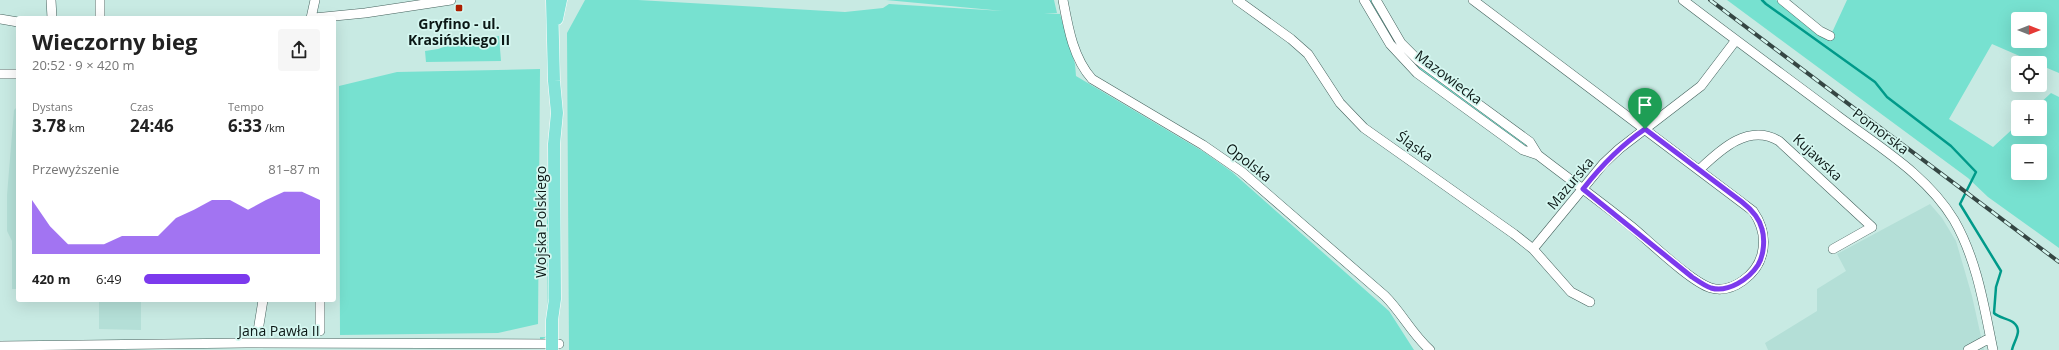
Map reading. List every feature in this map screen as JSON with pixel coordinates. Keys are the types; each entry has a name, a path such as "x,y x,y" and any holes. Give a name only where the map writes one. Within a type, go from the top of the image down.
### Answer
{"main road":[{"name":"Wojska Polskiego","path":"552,0 554,32 554,81 550,113 554,144 555,299 558,316 555,347"},
{"name":"Wojska Polskiego","path":"554,32 561,0"}],"street":[{"path":"51,0 52,16"},
{"path":"100,0 100,16"},
{"path":"312,16 315,0"},
{"path":"333,16 365,13 451,0"},
{"name":"Opolska","path":"1063,0 1074,47 1085,72 1092,79 1203,145 1242,172 1385,296 1400,311 1415,335 1430,350"},
{"name":"Śląska","path":"1237,0 1291,39 1308,54 1340,103 1364,128 1514,234 1533,249 1571,292 1590,302"},
{"name":"Mazowiecka","path":"1364,0 1390,44 1417,73 1523,150 1538,155 1583,189 1692,277 1711,288 1722,289 1735,286 1750,274 1758,265 1762,253 1762,229 1753,211 1700,169"},
{"name":"Mazowiecka","path":"1376,0 1401,43 1418,60 1530,142 1538,155"},
{"path":"1473,0 1700,169"},
{"name":"Pomorska","path":"1683,0 1904,165 1935,194 1954,220 1970,252 1978,278 1993,350"},
{"path":"1782,0 1820,31 1830,36"},
{"path":"0,19 16,22"},
{"name":"Mazurska","path":"1533,249 1603,164 1619,149 1701,86 1736,40"},
{"path":"0,74 16,74"},
{"name":"Kujawska","path":"1700,169 1711,158 1745,136 1754,134 1771,136 1786,146 1872,227 1833,249"},
{"path":"258,331 262,302"},
{"path":"320,302 320,331"},
{"path":"1968,350 1990,338"},
{"name":"Jana Pawła II","path":"0,346 15,348 555,347"}],"shaded area":[{"path":"16,108 16,289 12,289 12,241 7,231 7,195 14,110"},
{"path":"1930,204 1942,218 1956,241 1972,296 1984,350 1768,350 1765,343 1817,311 1817,289 1846,271 1837,254"},
{"path":"99,302 141,302 141,330 99,329"}],"green space":[{"path":"585,0 638,0 845,12 883,8 889,4 1003,11 886,0 1054,0 1057,13 1044,13 1060,14 1075,64 1076,76 1204,152 1232,172 1389,311 1414,350 569,350 567,33"},
{"path":"1367,0 1373,0 1398,42 1526,144 1526,146 1524,147 1425,76 1395,44"},
{"path":"1727,0 1776,0 1829,39 1847,0 2059,0 2059,73 2047,68 2047,56 2020,56 1992,44 1949,119 1993,147 2011,130 2011,136 2047,136 2047,100 2044,100 2051,93 2059,97 2059,248 1988,197 1968,178"},
{"path":"499,36 501,61 426,62 425,51 438,49 463,40"},
{"path":"540,69 538,324 498,333 340,335 339,86 397,72"},
{"path":"551,198 550,331 547,337 540,340 540,337 545,337 548,333 547,221"}],"waterway":[{"path":"1762,0 1875,82 1887,97 1951,146 1976,172 1960,204 2001,271 1996,287 1994,313 2012,321 2017,327 2018,333 2012,350"}],"railway":[{"path":"1710,0 2059,262"}],"place":[{"name":"Gryfino - ul. Krasińskiego II","path":"459,8"}],"route":[{"path":"1645,129 1742,202 1753,211 1759,219 1762,229 1763,244 1758,265 1750,274 1735,286 1722,289 1711,288 1692,277 1632,227 1583,189 1603,164 1619,149 1645,129"}]}
